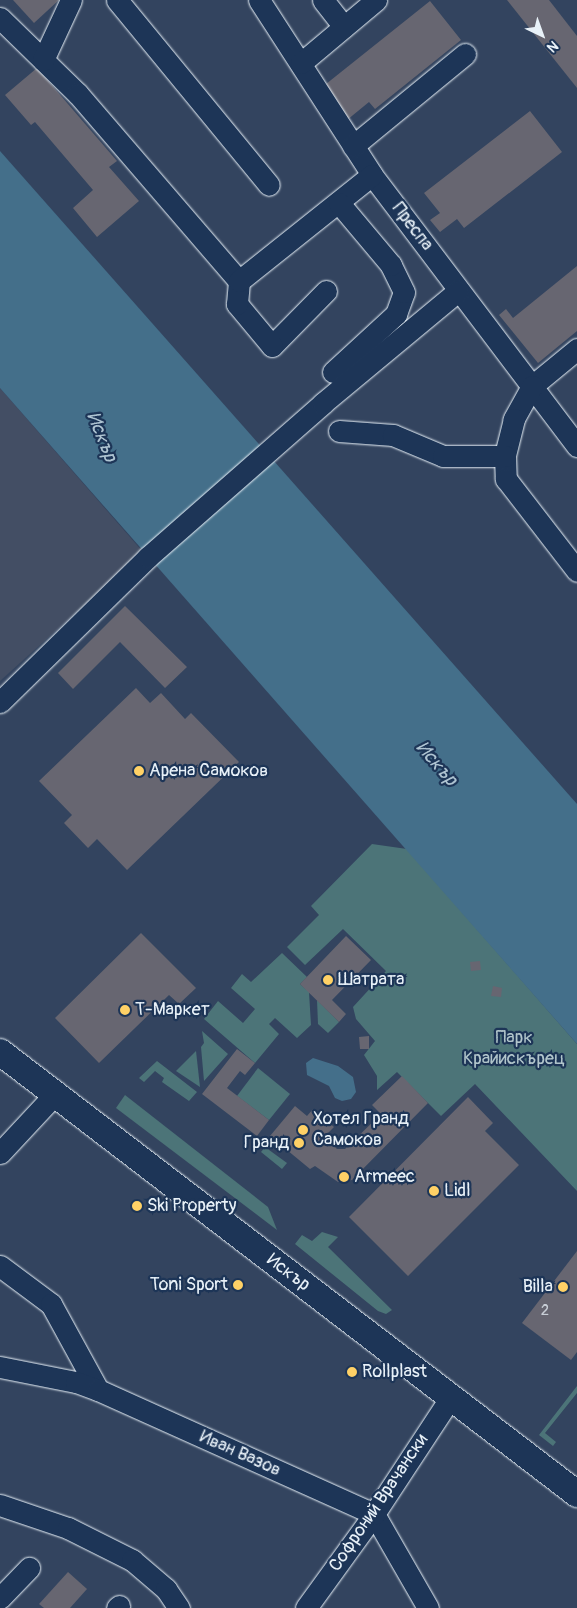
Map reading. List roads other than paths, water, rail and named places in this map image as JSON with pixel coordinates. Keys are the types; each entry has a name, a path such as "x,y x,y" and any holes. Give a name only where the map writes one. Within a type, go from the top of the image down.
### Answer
{"main road":[{"name":"Искър","path":"0,1052 577,1494"}],"street":[{"path":"43,60 71,0"},
{"path":"118,0 269,185"},
{"name":"Преспа","path":"259,0 372,176 577,446"},
{"path":"323,0 344,27"},
{"path":"301,63 376,0"},
{"path":"0,18 78,94 239,281 237,304 272,346 326,291"},
{"path":"352,146 465,54"},
{"path":"239,281 372,176"},
{"path":"333,372 396,314 404,292 391,265 339,202"},
{"path":"0,702 148,557 458,290"},
{"path":"577,349 532,386 514,419 505,456 506,479 577,571"},
{"path":"339,431 393,435 443,456 505,456"},
{"path":"0,1153 54,1094"},
{"path":"0,1266 51,1304 98,1390"},
{"name":"Иван Вазов","path":"0,1367 76,1382 98,1390 374,1514"},
{"name":"Софроний Врачански","path":"306,1608 374,1514 451,1397"},
{"path":"0,1505 68,1528 132,1560 166,1589 179,1608"},
{"path":"374,1514 428,1608"},
{"path":"0,1598 29,1568"}],"water":[{"path":"0,151 577,804 577,1044 0,388"},
{"path":"313,1058 338,1066 353,1077 356,1092 351,1099 342,1101 335,1098 329,1086 307,1075 306,1063"}],"place":[{"name":"Арена Самоков","path":"139,771"},
{"name":"Шатрата","path":"328,980"},
{"name":"Т-Маркет","path":"125,1010"},
{"name":"Хотел Гранд Самоков","path":"303,1130"},
{"name":"Гранд","path":"299,1143"},
{"name":"Armeec","path":"344,1177"},
{"name":"Lidl","path":"434,1191"},
{"name":"Ski Property","path":"137,1206"},
{"name":"Toni Sport","path":"238,1285"},
{"name":"Billa","path":"563,1287"},
{"name":"Rollplast","path":"352,1372"}],"park label":[{"name":"Парк Крайискърец","path":"514,1049"}]}
